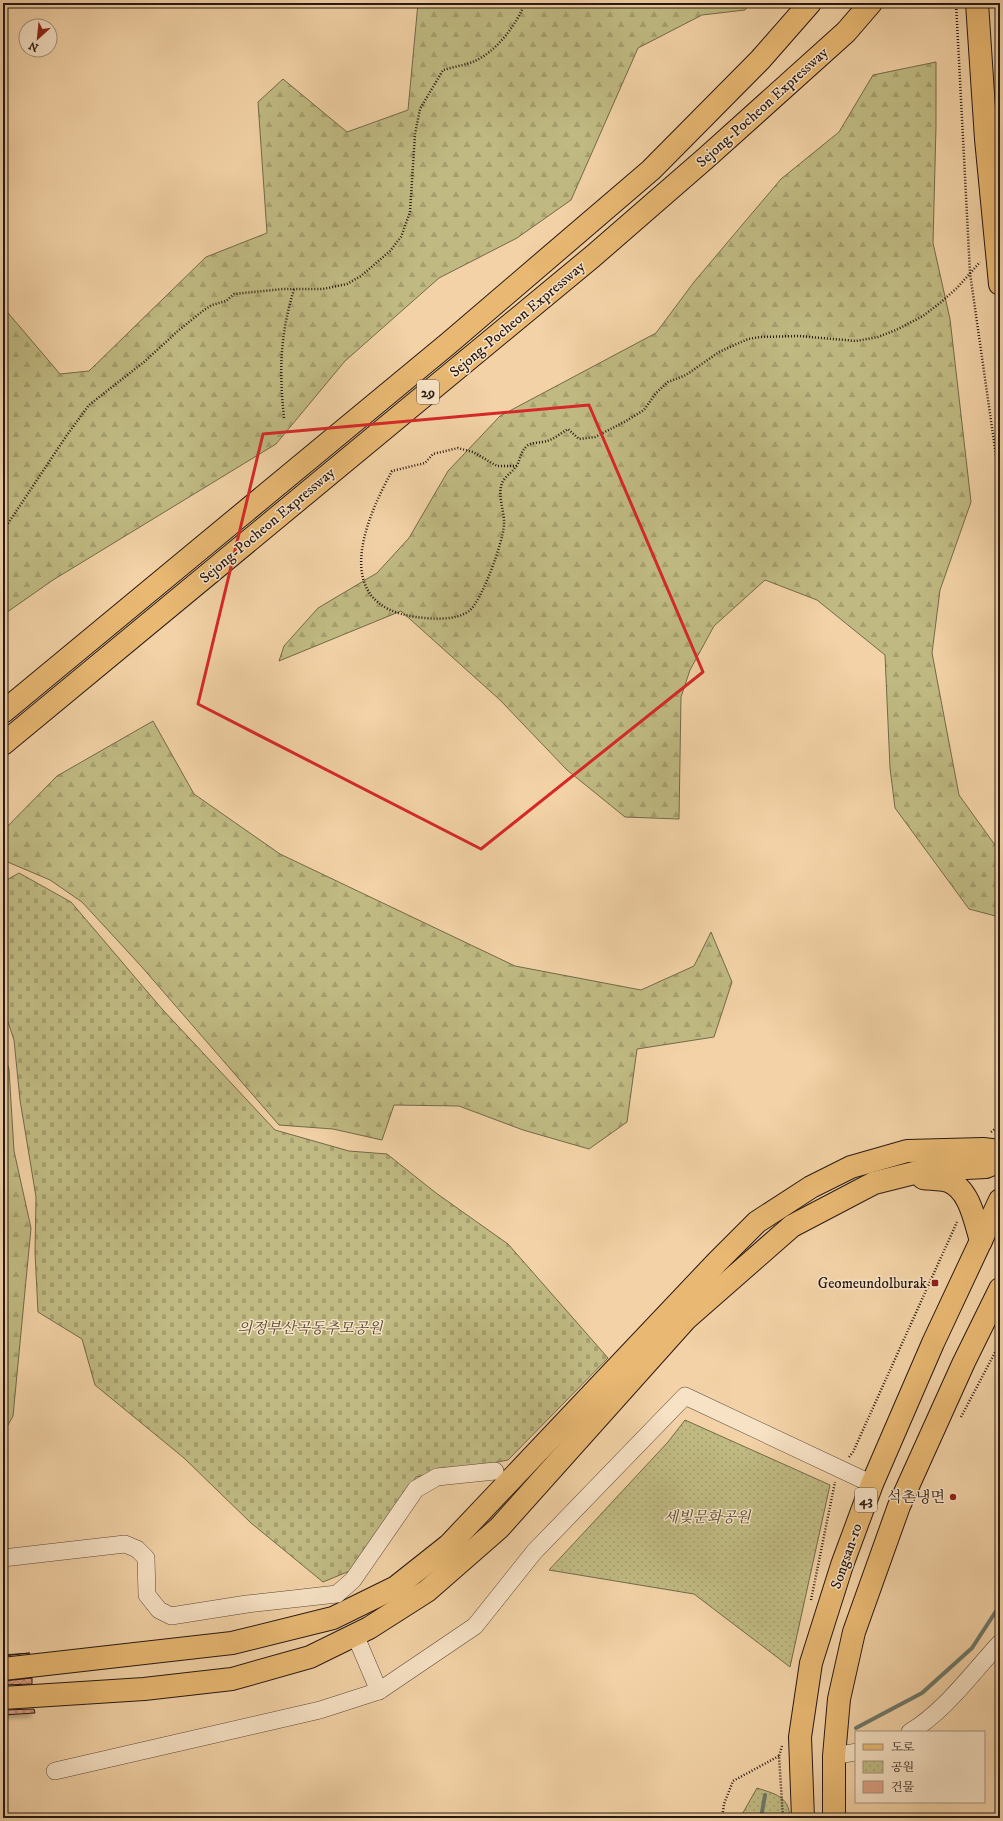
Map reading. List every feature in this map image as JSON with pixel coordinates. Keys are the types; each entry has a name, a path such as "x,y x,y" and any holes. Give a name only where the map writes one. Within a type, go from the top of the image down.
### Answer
{"main road":[{"name":"Sejong-Pocheon Expressway","path":"3,712 449,343 651,170 760,60 810,3"},
{"name":"Sejong-Pocheon Expressway","path":"3,744 592,257 707,157 846,32 871,3"},
{"path":"977,3 986,139 1000,284"},
{"path":"3,1669 232,1644 333,1618 396,1587 449,1545 717,1262 757,1222 811,1187 865,1163 907,1151 983,1149 1000,1151"},
{"path":"3,1698 144,1689 232,1679 310,1658 370,1628 427,1590 498,1528 686,1319 792,1226 874,1183 926,1170 986,1167 1000,1161"},
{"path":"882,1181 922,1178 949,1182 963,1193 972,1211 981,1241"},
{"name":"Songsan-ro","path":"803,1818 800,1737 812,1663 842,1565 872,1484 933,1343 1000,1200"},
{"name":"43","path":"834,1818 834,1756 839,1699 854,1632 899,1506 964,1362 1000,1289"}],"street":[{"path":"55,1771 320,1710 379,1691 475,1626 534,1552 685,1396 872,1484"},
{"path":"3,1558 125,1544 137,1549 146,1558 148,1595 158,1610 171,1616 247,1604 340,1598 416,1489 437,1477 495,1471"},
{"path":"912,1731 944,1704 1000,1643"},
{"path":"359,1644 379,1691"},
{"path":"834,1756 855,1752"}],"path":[{"path":"3,531 67,435 89,405 144,362 179,330 204,310 212,305 226,301 234,294 294,288 323,289 347,284 376,265 396,244 405,230 410,212 416,124 420,109 429,91 442,70 476,61 495,47 520,16 525,3"},
{"path":"956,3 970,274 1000,484"},
{"path":"517,466 497,466 473,452 458,448 433,454 425,463 392,470 375,505 362,544 360,561 362,575 370,593 384,606 410,616 443,618 460,615 469,611 480,597 503,534 505,524 501,498 502,484 517,466 521,453 528,445 547,441 568,429 578,439 594,437 644,410 656,393 668,382 686,375 719,352 739,342 771,336 822,337 841,341 856,341 878,337 906,326 928,313 957,288 980,261"},
{"path":"284,418 280,356 286,315 294,288"},
{"path":"959,1419 1000,1343"},
{"path":"722,1818 724,1804 733,1781 779,1756"}],"highlighted area":[{"path":"589,405 703,672 481,849 198,704 263,434"}],"green space":[{"path":"418,3 751,3 745,10 702,15 638,48 571,200 517,238 439,278 345,361 276,444 53,580 3,615 3,307 60,374 89,371 206,257 267,233 258,102 283,79 347,132 408,110"},
{"path":"936,62 933,243 950,319 971,502 940,590 932,653 959,795 1000,852 999,917 969,909 895,808 890,768 885,655 817,600 765,580 714,626 690,670 681,697 679,819 625,817 567,770 500,700 401,611 279,661 284,646 318,608 377,573 409,538 448,471 500,416 656,333 694,282 781,179 839,132 873,75"},
{"path":"153,721 194,794 280,854 515,966 641,990 694,966 711,932 732,982 714,1037 637,1049 627,1122 589,1149 523,1130 459,1106 394,1105 382,1140 333,1129 279,1125 141,966 82,902 50,880 3,860 3,831 57,776"},
{"name":"의정부산곡동추모공원","path":"19,873 71,902 162,1009 275,1130 349,1151 387,1154 436,1193 508,1244 608,1358 508,1460 416,1477 372,1544 352,1570 323,1582 251,1523 184,1458 95,1385 82,1339 38,1312 35,1252 36,1197 20,1100 14,1040 3,1007 3,882"},
{"path":"3,1051 9,1069 14,1151 31,1228 13,1416 3,1434"},
{"name":"세빛문화공원","path":"685,1420 830,1485 790,1667 694,1594 549,1570 668,1442"},
{"path":"757,1788 775,1794 784,1800 789,1811 790,1818 740,1818"}],"building":[{"path":"30,1653 3,1656 3,1655"},
{"path":"32,1678 32,1684 3,1685 3,1681"},
{"path":"34,1709 35,1713 3,1715 3,1710"}],"waterway":[{"path":"856,1728 922,1693 972,1648 1000,1605"},
{"path":"761,1818 765,1795"}],"place":[{"name":"Geomeundolburak","path":"935,1283"},
{"name":"석촌냉면","path":"953,1497"}]}
